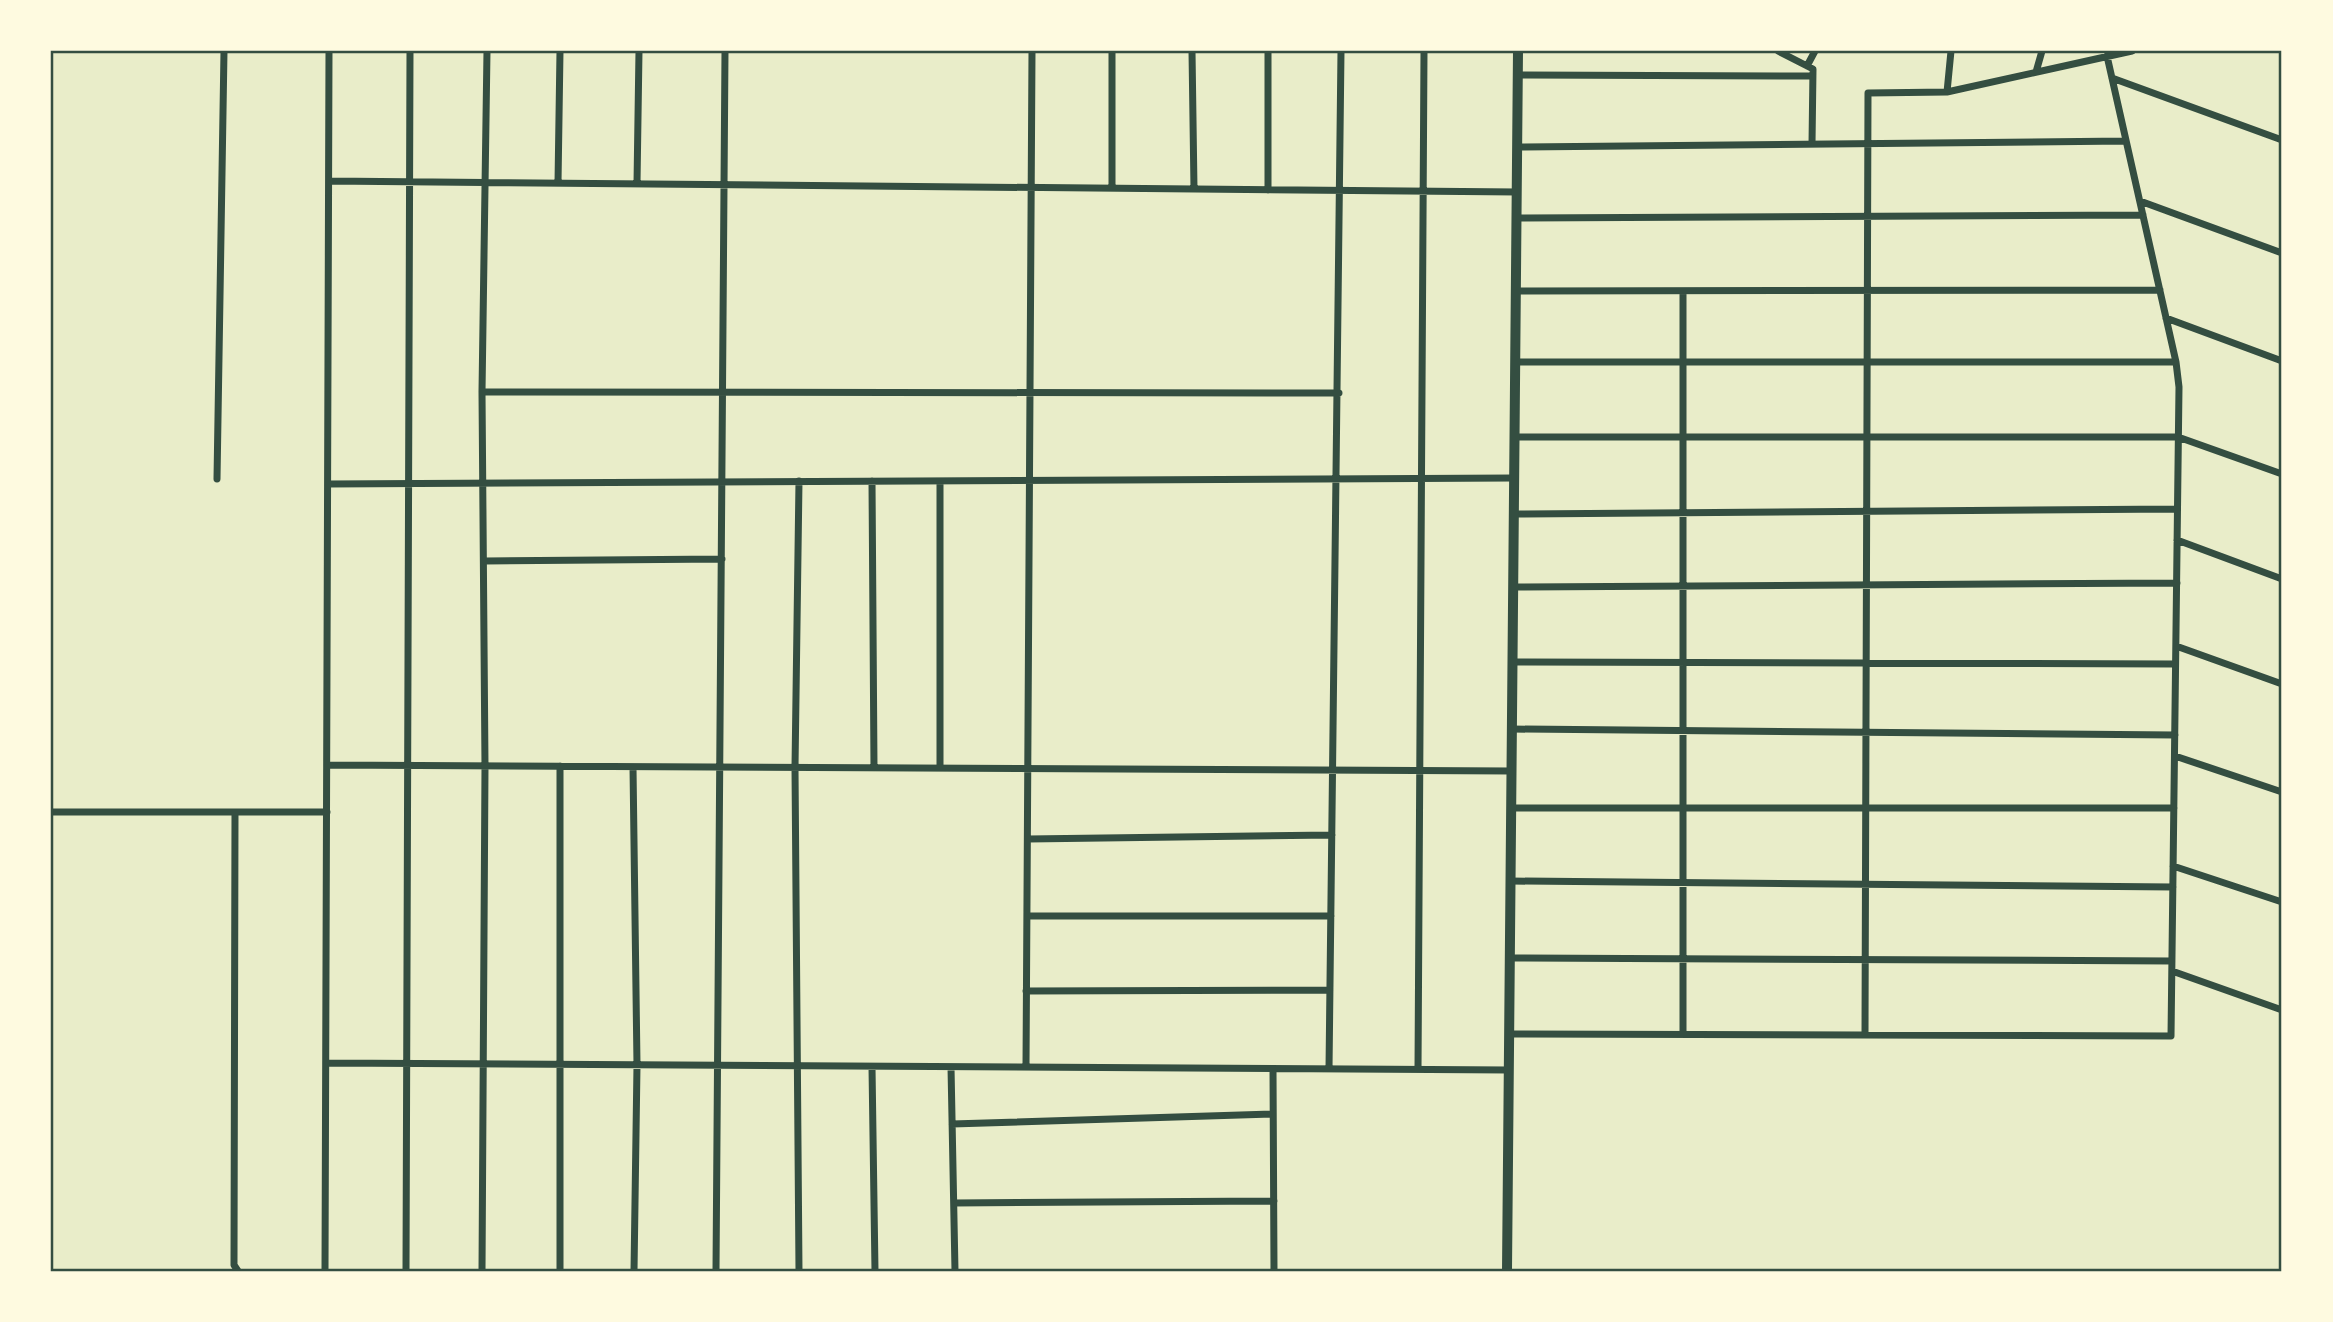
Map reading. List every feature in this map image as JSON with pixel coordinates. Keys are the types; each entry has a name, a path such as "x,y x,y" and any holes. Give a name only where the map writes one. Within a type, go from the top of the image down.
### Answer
{"street":[{"path":"217,479 224,51"},
{"path":"325,1271 329,51"},
{"path":"406,1271 410,51"},
{"path":"482,1271 485,561 482,392 487,51"},
{"path":"558,183 560,51"},
{"path":"637,183 639,51"},
{"path":"716,1271 725,51"},
{"path":"1026,1067 1032,51"},
{"path":"1112,51 1112,188"},
{"path":"1192,51 1194,189"},
{"path":"1268,51 1268,190"},
{"path":"1329,1069 1341,51"},
{"path":"1418,1069 1424,51"},
{"path":"1507,1271 1518,51"},
{"path":"1778,51 1813,69 1812,144"},
{"path":"1807,66 1815,51"},
{"path":"1947,92 1951,51"},
{"path":"2036,72 2042,51"},
{"path":"1865,1035 1868,93 1947,92 2132,51"},
{"path":"1509,1034 2171,1036 2178,437 2176,362 2107,56"},
{"path":"1518,75 1812,75"},
{"path":"2112,78 2282,140"},
{"path":"1517,147 2126,141"},
{"path":"329,181 1517,192"},
{"path":"2140,201 2282,253"},
{"path":"1517,218 2143,215"},
{"path":"1516,291 2160,290"},
{"path":"1683,291 1683,1034"},
{"path":"2166,317 2282,361"},
{"path":"1515,362 2176,362"},
{"path":"482,392 1339,393"},
{"path":"1515,437 2178,437 2282,474"},
{"path":"328,484 1514,478"},
{"path":"799,481 795,768 799,1271"},
{"path":"872,481 874,768"},
{"path":"940,481 940,768"},
{"path":"1514,514 2177,509"},
{"path":"2177,540 2282,579"},
{"path":"485,561 722,559"},
{"path":"1514,587 2176,583"},
{"path":"2176,646 2282,684"},
{"path":"1513,662 2175,664"},
{"path":"1512,729 2175,735"},
{"path":"2175,756 2282,792"},
{"path":"327,765 1512,771"},
{"path":"560,766 560,1271"},
{"path":"633,767 637,1065 634,1271"},
{"path":"1511,808 2174,808"},
{"path":"51,812 327,812"},
{"path":"235,812 234,1265 238,1271"},
{"path":"1028,839 1332,835"},
{"path":"2173,866 2282,902"},
{"path":"1511,881 2173,887"},
{"path":"1027,916 1331,916"},
{"path":"1510,958 2172,961"},
{"path":"2172,971 2282,1010"},
{"path":"1026,992 1330,989"},
{"path":"326,1063 1509,1070"},
{"path":"872,1067 875,1271"},
{"path":"951,1067 955,1271"},
{"path":"1273,1069 1275,1271"},
{"path":"952,1124 1273,1114"},
{"path":"954,1203 1274,1201"}]}
